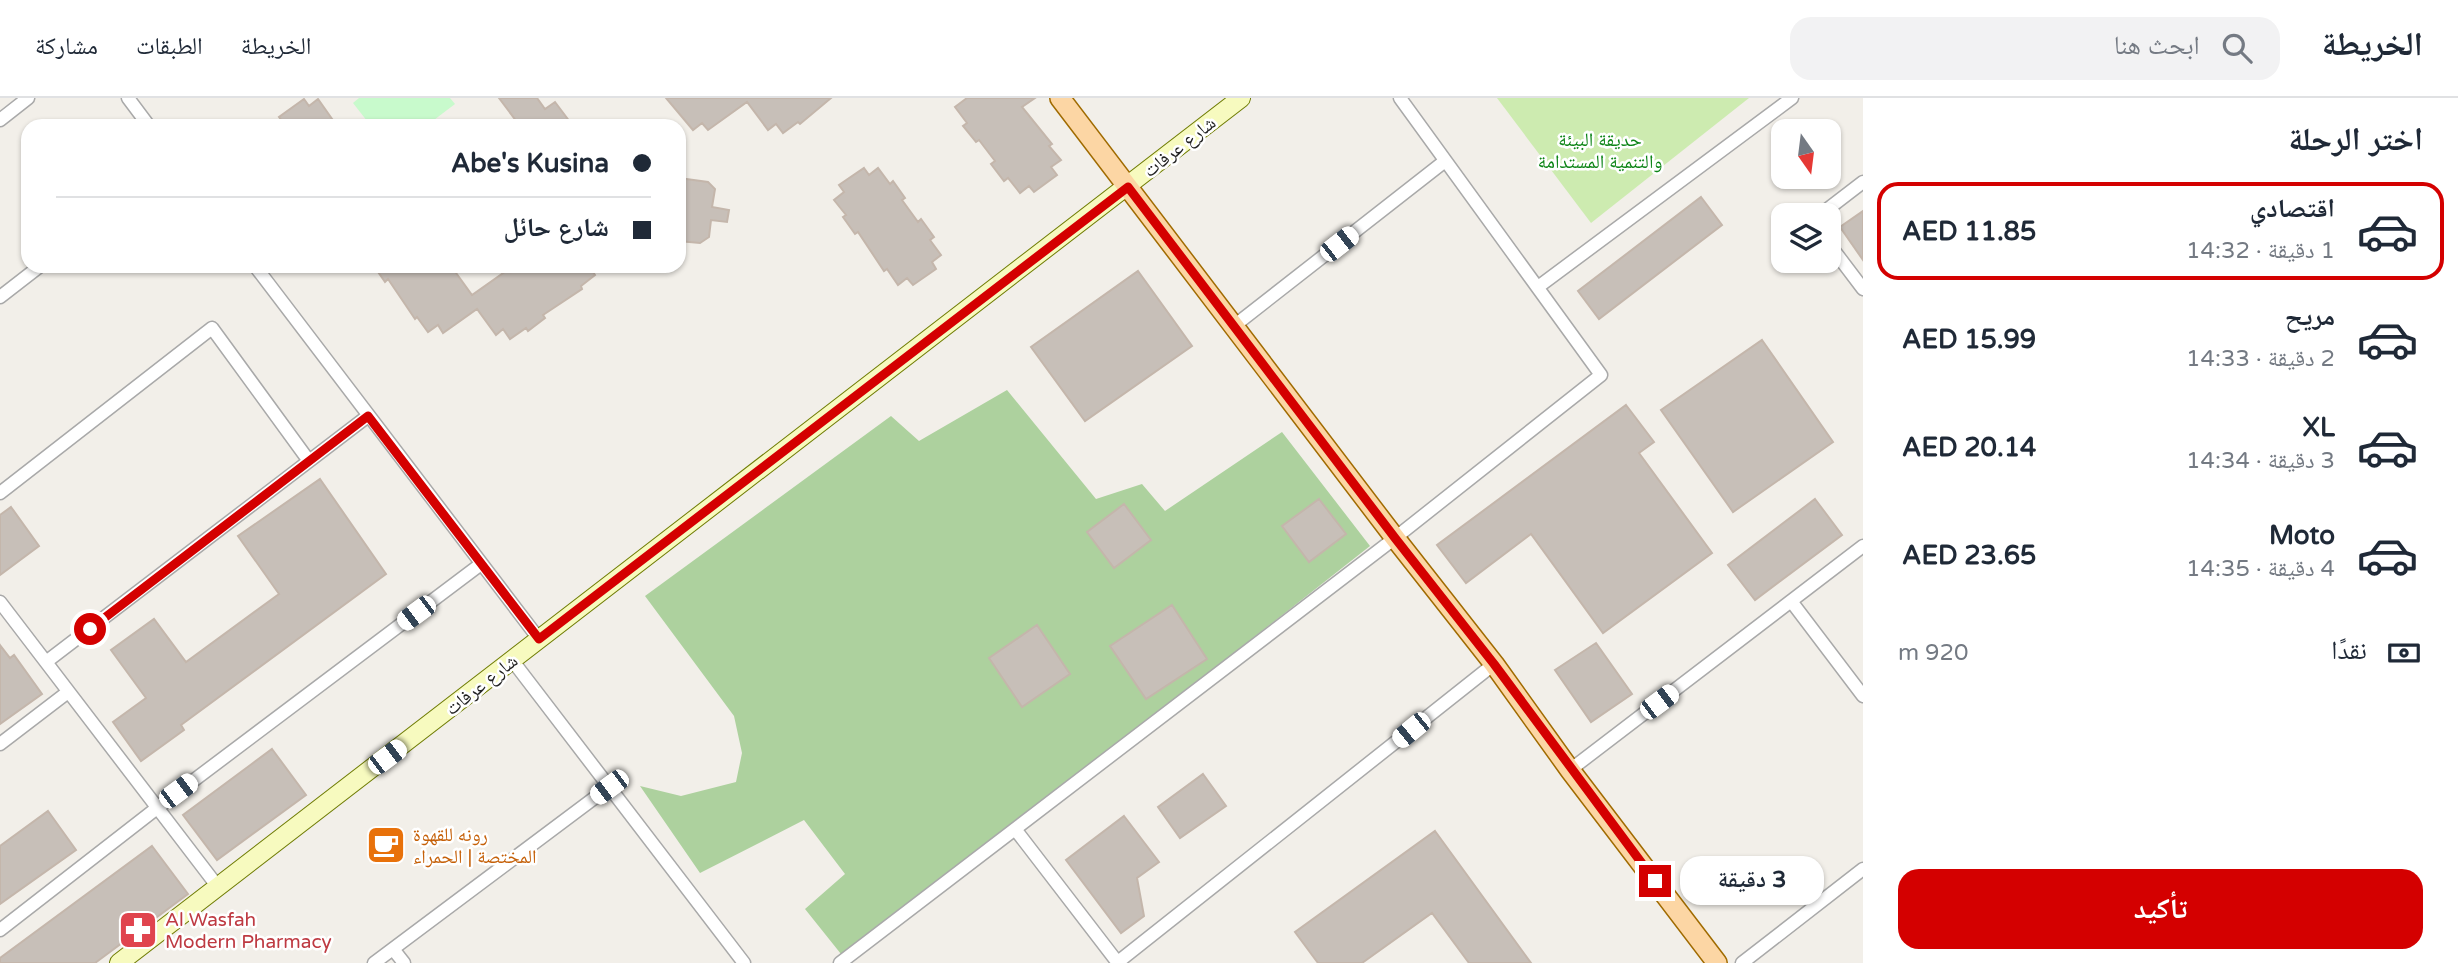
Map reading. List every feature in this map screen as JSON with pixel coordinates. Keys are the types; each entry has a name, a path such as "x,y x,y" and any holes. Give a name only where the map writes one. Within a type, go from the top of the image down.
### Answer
{"main road":[{"path":"1060,98 1494,664 1570,770 1717,963"}],"street":[{"path":"0,120 28,98"},
{"path":"128,98 144,119"},
{"name":"شارع عرفات","path":"119,963 1241,98"},
{"path":"849,961 1601,375 1400,98"},
{"path":"1538,287 1791,98"},
{"path":"1234,326 1445,162"},
{"path":"1836,203 1863,183"},
{"path":"1841,260 1863,289"},
{"path":"0,297 31,273"},
{"path":"260,273 539,639"},
{"path":"0,493 212,328 309,461"},
{"path":"46,662 368,416"},
{"path":"1570,770 1863,546"},
{"path":"0,930 157,807 481,564"},
{"path":"1791,601 1863,696"},
{"path":"0,602 218,887"},
{"path":"512,660 744,963"},
{"path":"1015,829 1118,963 1494,664"},
{"path":"0,744 68,692"},
{"path":"374,963 609,787"},
{"path":"1742,963 1863,869"},
{"path":"393,949 404,963"}],"green space":[{"path":"359,98 450,98 455,104 435,119 366,119 353,103"},
{"name":"حديقة البيئة والتنمية المستدامة","path":"1497,98 1749,98 1591,223"},
{"path":"1007,390 1096,499 1142,484 1165,511 1282,432 1370,546 845,959 805,909 845,874 804,820 700,873 640,786 681,796 736,782 742,753 734,716 645,596 891,416 919,441"}],"building":[{"path":"499,98 537,98 545,109 555,102 568,119 515,119"},
{"path":"666,98 831,98 800,124 798,122 783,133 776,124 768,130 747,102 708,130 702,123 693,130"},
{"path":"967,98 1035,98 1022,107 1052,144 1049,146 1061,160 1051,167 1057,175 1034,192 1029,186 1020,193 1008,178 1004,181 991,164 995,161 979,140 976,142 963,126 967,123 955,107"},
{"path":"304,99 309,106 318,99 332,119 281,119 279,117"},
{"path":"864,168 869,175 878,168 890,184 893,181 905,198 902,200 918,222 921,219 934,237 930,240 941,255 932,262 936,269 913,285 907,278 898,285 887,269 884,271 858,232 855,234 843,217 846,215 834,200 844,192 839,185"},
{"path":"686,179 708,182 715,189 712,207 729,210 727,222 711,220 709,237 700,243 686,242"},
{"path":"1701,197 1722,225 1599,319 1578,291"},
{"path":"1863,211 1863,260 1841,228"},
{"path":"1138,271 1192,346 1085,421 1031,347"},
{"path":"379,273 456,273 472,295 503,273 595,275 581,286 582,289 543,315 545,318 528,331 526,328 510,339 503,329 496,335 477,309 443,333 438,325 428,332 417,317 415,319 388,279 385,282"},
{"path":"1762,340 1833,442 1733,512 1661,410"},
{"path":"1626,405 1654,442 1639,453 1712,553 1603,633 1531,534 1466,583 1437,545"},
{"path":"320,479 386,574 181,725 184,730 141,761 113,722 146,698 111,650 154,619 186,662 279,594 238,536"},
{"path":"1319,499 1346,534 1309,562 1282,526"},
{"path":"1815,499 1842,535 1755,600 1728,565"},
{"path":"1124,504 1151,540 1114,568 1087,532"},
{"path":"11,507 39,546 0,575 0,515"},
{"path":"1172,605 1207,659 1146,699 1110,646"},
{"path":"1037,625 1070,674 1022,707 989,658"},
{"path":"1596,643 1632,694 1591,722 1555,670"},
{"path":"0,645 10,658 14,655 42,694 0,724"},
{"path":"272,749 306,795 217,860 183,815"},
{"path":"1203,774 1226,806 1180,838 1158,807"},
{"path":"48,811 76,850 0,904 0,846"},
{"path":"1124,816 1159,862 1137,878 1144,916 1121,933 1066,860"},
{"path":"1435,831 1531,963 1469,963 1432,913 1362,963 1318,963 1295,932"},
{"path":"152,846 188,894 95,963 0,963 0,958"}],"place":[{"name":"رونه للقهوة المختصة | الحمراء","path":"386,845"},
{"name":"Al Wasfah Modern Pharmacy","path":"138,930"}],"route":[{"path":"90,629 368,416 539,639 1128,187 1494,664 1570,770 1655,881"}]}
